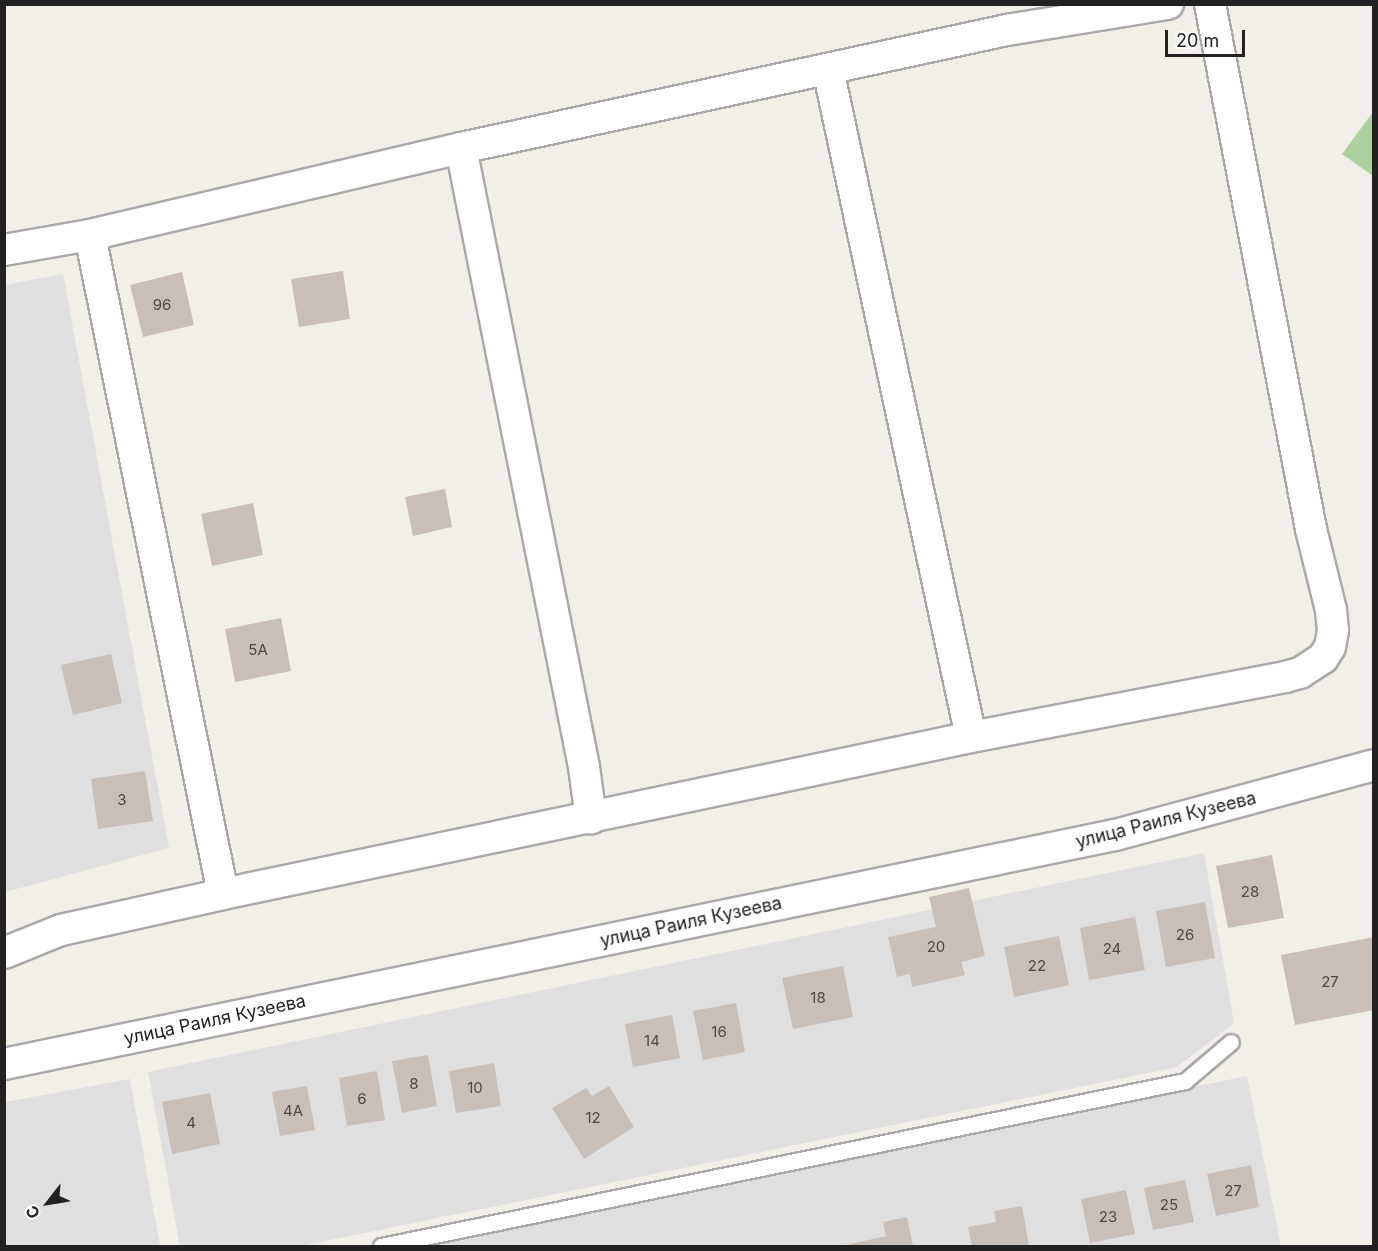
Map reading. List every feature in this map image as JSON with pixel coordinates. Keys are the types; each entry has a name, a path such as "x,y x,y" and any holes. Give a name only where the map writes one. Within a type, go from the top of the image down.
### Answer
{"street":[{"path":"4,250 90,235 461,148 1007,30 1168,4"},
{"path":"4,953 61,930 971,737 1292,675 1323,658 1330,647 1331,610 1307,507 1210,4"},
{"path":"828,69 971,737"},
{"path":"461,148 591,819"},
{"path":"90,235 223,894"},
{"name":"улица Раиля Кузеева","path":"4,1064 1115,835 1374,765"}],"lane":[{"path":"381,1246 1185,1081 1231,1042"}],"shaded area":[{"path":"63,274 169,848 5,892 5,285"},
{"path":"1204,853 1234,1023 1177,1067 301,1246 180,1246 148,1072"},
{"path":"1247,1076 1281,1246 424,1246"},
{"path":"130,1079 160,1246 5,1246 5,1102"}],"green space":[{"path":"1373,112 1373,176 1342,154"}],"building":[{"path":"343,271 350,319 299,327 291,279"},
{"path":"182,272 194,325 143,337 130,285"},
{"path":"445,489 452,527 413,536 405,497"},
{"path":"253,503 263,555 212,566 201,514"},
{"path":"281,618 291,671 235,682 225,629"},
{"path":"111,654 122,703 73,715 61,665"},
{"path":"145,771 153,821 98,829 91,779"},
{"path":"1272,855 1284,918 1228,928 1216,866"},
{"path":"969,888 985,956 961,962 965,975 912,987 910,974 897,977 888,937 936,927 929,897"},
{"path":"1205,902 1215,958 1166,967 1156,911"},
{"path":"1135,917 1145,970 1089,980 1080,928"},
{"path":"1059,936 1069,985 1014,997 1004,947"},
{"path":"1374,937 1374,1010 1295,1025 1281,955"},
{"path":"843,966 853,1017 793,1029 782,978"},
{"path":"736,1003 745,1052 703,1060 693,1011"},
{"path":"672,1015 680,1058 633,1067 625,1024"},
{"path":"428,1055 437,1106 402,1113 392,1061"},
{"path":"494,1063 501,1106 456,1113 449,1071"},
{"path":"377,1071 385,1120 347,1126 339,1078"},
{"path":"307,1086 315,1130 280,1136 272,1092"},
{"path":"609,1086 634,1127 584,1159 552,1108 586,1088 592,1096"},
{"path":"210,1093 220,1144 172,1154 162,1102"},
{"path":"1251,1165 1259,1207 1216,1216 1207,1174"},
{"path":"1185,1180 1194,1222 1153,1230 1144,1188"},
{"path":"1126,1190 1135,1234 1090,1243 1081,1199"},
{"path":"1022,1206 1029,1246 972,1246 968,1227 996,1222 994,1211"},
{"path":"907,1217 913,1246 842,1246 886,1236 883,1222"}]}
